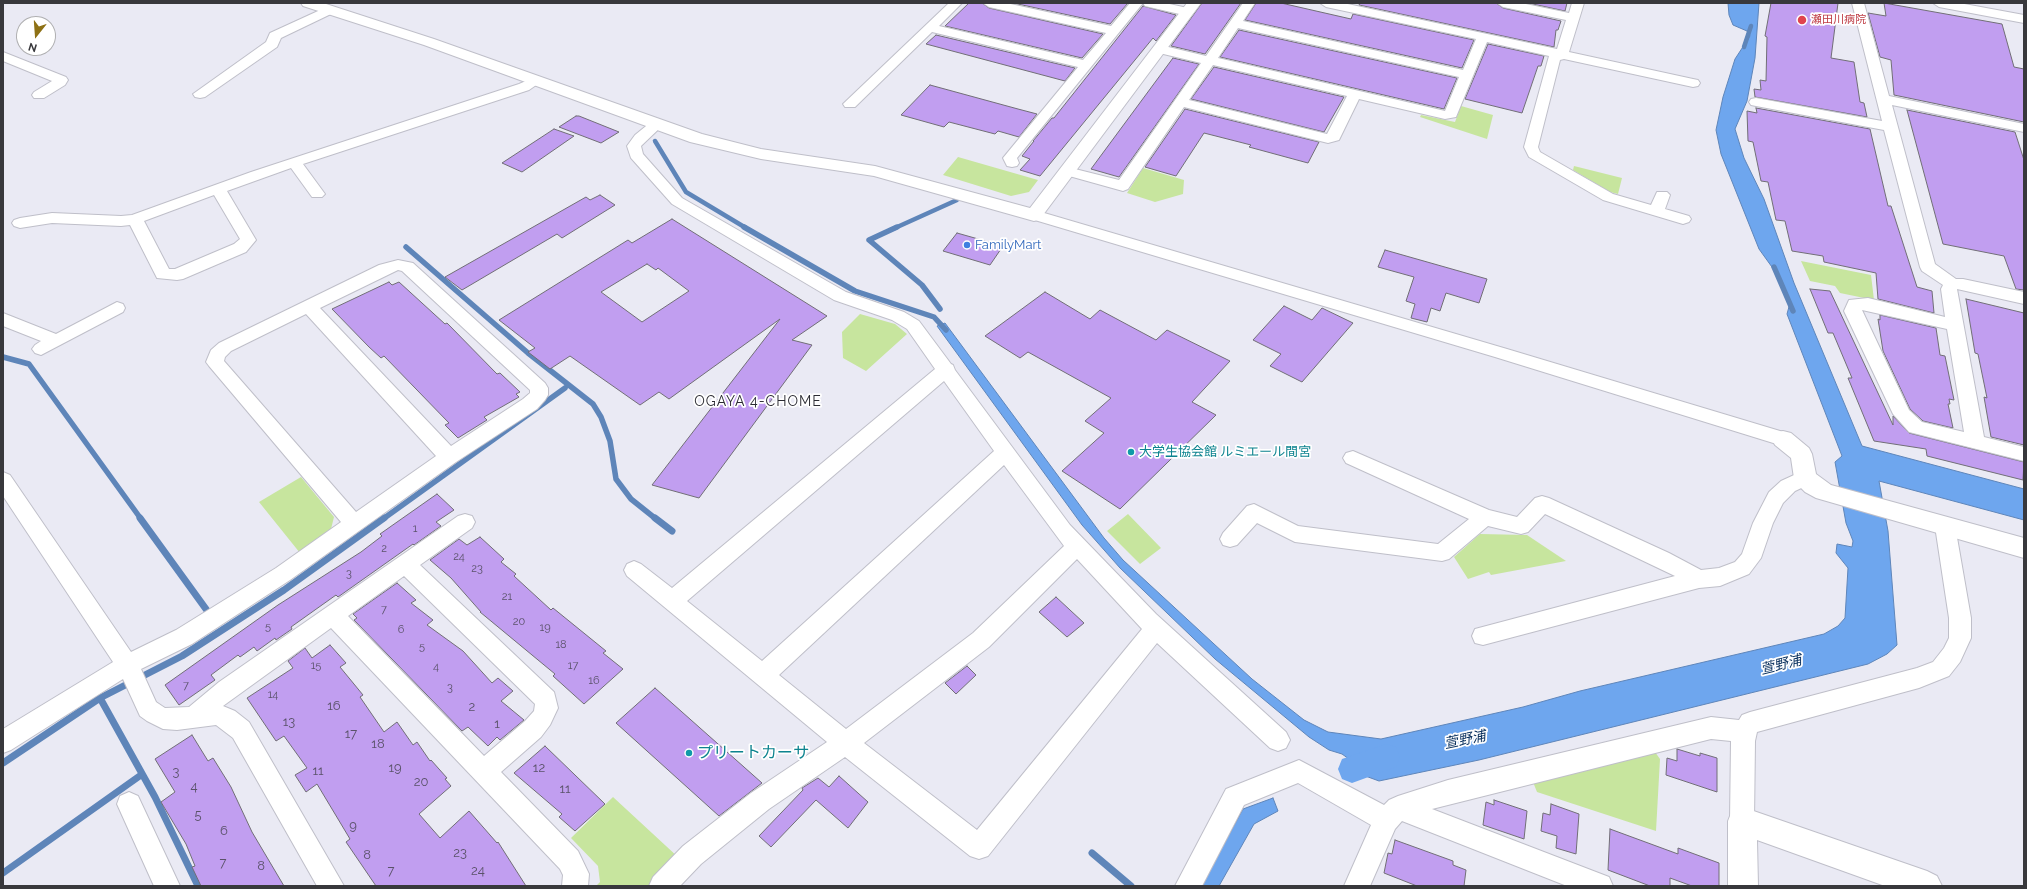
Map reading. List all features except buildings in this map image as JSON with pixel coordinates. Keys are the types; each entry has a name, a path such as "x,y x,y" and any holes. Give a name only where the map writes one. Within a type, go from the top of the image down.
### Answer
{"street":[{"path":"308,3 429,42 656,125 696,138 761,154 875,171 1034,215 1508,355 1783,439 1801,454 1805,478 1813,486 1839,496 2024,548"},
{"path":"850,104 956,3"},
{"path":"989,3 1114,31"},
{"path":"1012,163 1010,158 1137,3"},
{"path":"1149,3 1191,7"},
{"path":"1067,171 1123,186 1249,3"},
{"path":"1326,3 1693,83"},
{"path":"1503,3 1574,18"},
{"path":"1562,55 1578,3"},
{"path":"1858,3 1928,267 1952,284 1963,284 2024,298"},
{"path":"1939,3 2024,19"},
{"path":"1034,215 1191,7"},
{"path":"200,94 272,44 275,36 329,10"},
{"path":"1235,23 1467,75"},
{"path":"930,28 1086,65"},
{"path":"1160,49 1445,115 1451,114 1484,38"},
{"path":"1562,55 1554,58 1531,147 1534,154 1608,197 1683,219"},
{"path":"3,56 61,80 39,95"},
{"path":"20,223 52,218 122,221 135,219 294,162 524,87 535,81"},
{"path":"1181,102 1328,139 1334,137 1355,94"},
{"path":"1883,99 2024,128"},
{"path":"1756,102 1891,127"},
{"path":"656,125 640,138 634,146 636,155 676,201 840,296 898,316 913,325 947,369 1063,531 1156,628 1278,740"},
{"path":"294,162 317,194"},
{"path":"135,219 163,274 178,275 240,248 248,240 218,189"},
{"path":"1656,211 1662,195"},
{"path":"3,742 105,677 129,667 184,637 283,574 354,524 449,457 530,404 539,395 539,388 407,267 398,265 385,269 225,347 217,354 215,362 354,524"},
{"path":"1952,284 1949,289 1975,441"},
{"path":"1955,325 1868,304 1854,304 1853,311 1902,414 1916,427 2024,454"},
{"path":"309,307 449,457"},
{"path":"3,319 48,345 117,308"},
{"path":"672,601 947,369"},
{"path":"763,675 1006,452"},
{"path":"1353,458 1486,517 1522,526 1542,504 1662,559 1699,579"},
{"path":"1483,636 1699,579 1720,577 1742,568 1751,558 1763,523 1776,498 1788,486 1805,478"},
{"path":"3,480 129,667 148,709 155,714 177,719 216,714 227,718 241,730 331,886"},
{"path":"1230,539 1254,512 1295,534 1442,553 1486,517"},
{"path":"194,717 227,689 465,522"},
{"path":"1743,886 1742,821 1744,731 1750,723 1919,678 1941,668 1952,655 1960,638 1960,618 1945,526"},
{"path":"662,886 692,855 760,801 846,743 981,640 1078,546"},
{"path":"405,564 542,693 546,699 547,708 542,718 533,729 483,772"},
{"path":"634,570 846,743 979,847 1156,628"},
{"path":"332,615 569,860 576,874 575,886"},
{"path":"1357,886 1392,814 1448,792 1711,728 1744,731"},
{"path":"1188,886 1235,797 1299,771 1392,814 1600,886"},
{"path":"129,804 166,886"},
{"path":"1742,821 1927,886"}],"green space":[{"path":"1461,106 1493,115 1487,139 1420,117 1421,115 1455,122"},
{"path":"958,157 1038,180 1029,192 1011,196 943,175"},
{"path":"1574,166 1622,178 1618,194 1610,192 1573,170"},
{"path":"1143,168 1184,180 1183,194 1155,202 1127,193"},
{"path":"1801,261 1871,275 1874,300 1840,293 1835,286 1810,281"},
{"path":"860,314 895,324 907,334 866,371 843,358 842,332"},
{"path":"301,477 334,517 330,533 300,553 259,502"},
{"path":"1128,514 1161,548 1140,564 1107,531"},
{"path":"1480,534 1527,535 1566,561 1491,575 1489,572 1468,579 1454,557"},
{"path":"1655,752 1660,759 1656,831 1537,792 1533,782"},
{"path":"613,797 679,858 650,886 596,886 600,882 598,866 571,838"}],"water":[{"path":"1728,3 1759,3 1755,58 1747,101 1735,129 1744,158 1764,199 1794,283 1862,446 2024,489 2024,520 1879,481 1888,531 1897,645 1887,654 1868,664 1479,760 1379,781 1360,774 1349,759 1342,754 1329,750 1309,737 1215,659 1120,568 1082,525 937,326 945,323 1104,538 1123,560 1252,679 1304,720 1328,732 1381,739 1523,707 1580,691 1824,634 1838,626 1845,618 1848,568 1836,553 1837,544 1852,547 1853,541 1846,523 1835,462 1842,456 1787,314 1790,303 1782,281 1759,249 1721,154 1716,130 1723,97 1735,59 1750,36 1747,31 1733,25 1729,15"},
{"path":"1273,798 1278,811 1254,824 1219,886 1201,886 1243,809"}],"waterway":[{"path":"1744,47 1751,26"},
{"path":"655,141 686,192 746,228"},
{"path":"895,228 957,200"},
{"path":"744,227 855,291 934,317 946,330"},
{"path":"897,227 869,240 922,285 940,309"},
{"path":"406,247 528,353 593,404 601,417 610,441 616,479 631,499 656,519"},
{"path":"1774,267 1793,311"},
{"path":"3,357 29,364 141,519"},
{"path":"383,519 565,388"},
{"path":"140,518 211,616"},
{"path":"100,698 182,656 284,590 384,518"},
{"path":"655,518 672,531"},
{"path":"3,763 100,698"},
{"path":"100,698 155,797 198,886"},
{"name":"萱野浦","path":"1352,769 1386,757"},
{"path":"3,873 141,775"},
{"path":"1092,853 1131,886"}],"place":[{"name":"瀬田川病院","path":"1802,20"},
{"name":"FamilyMart","path":"967,245"},
{"name":"大学生協会館 ルミエール間宮","path":"1131,452"},
{"name":"プリートカーサ","path":"689,753"}],"district":[{"name":"OGAYA 4-CHOME","path":"758,402"}]}
